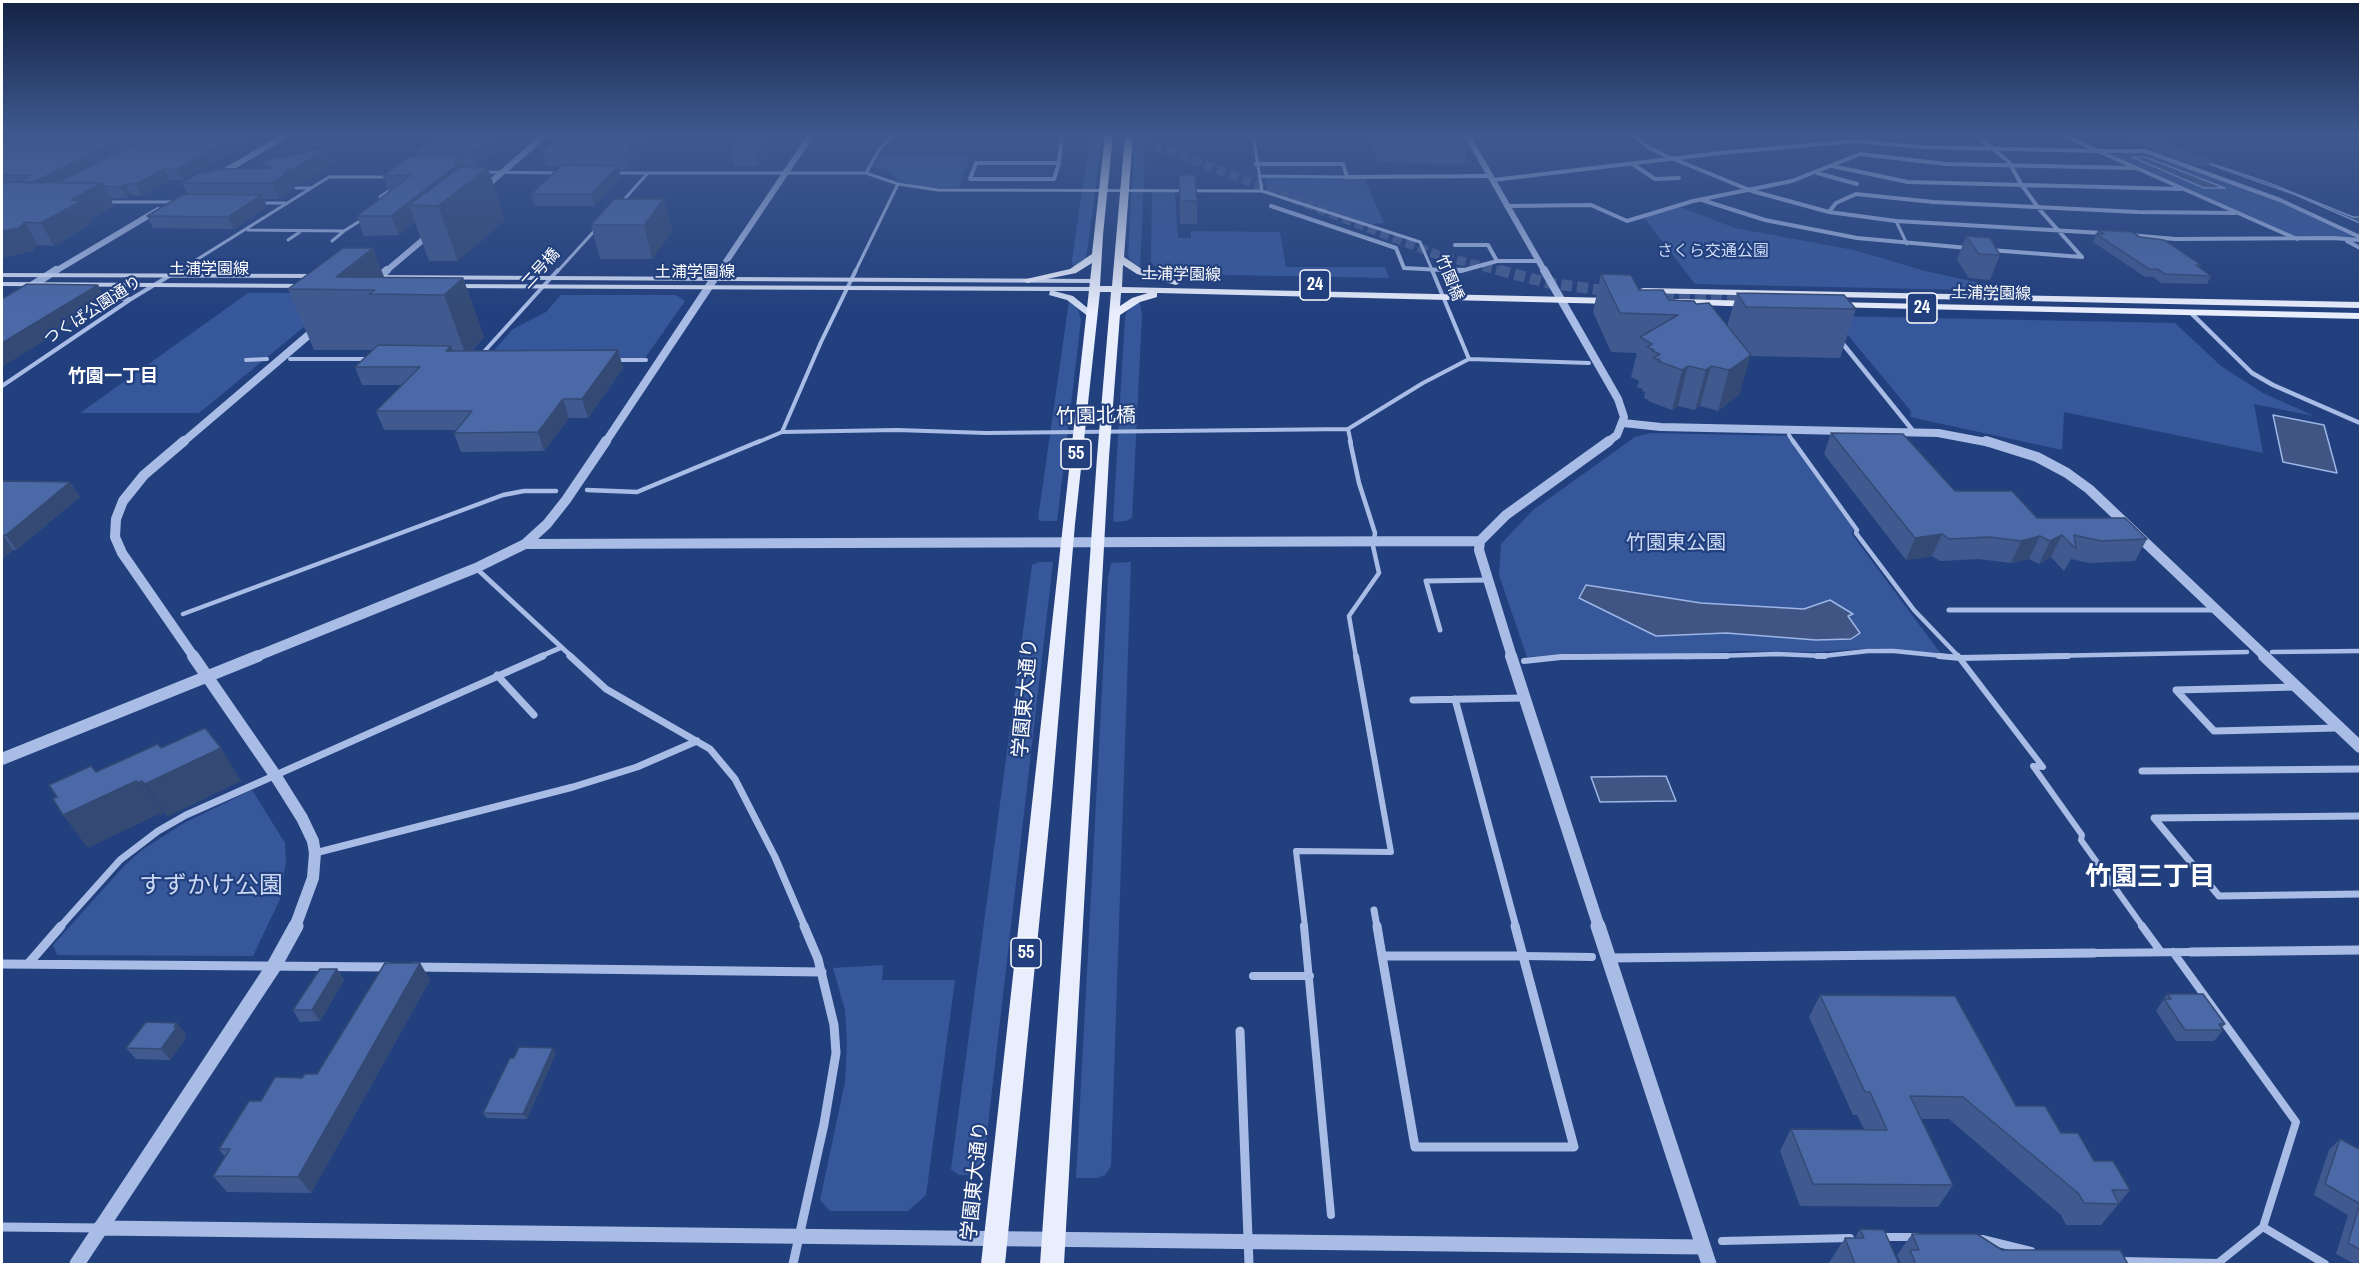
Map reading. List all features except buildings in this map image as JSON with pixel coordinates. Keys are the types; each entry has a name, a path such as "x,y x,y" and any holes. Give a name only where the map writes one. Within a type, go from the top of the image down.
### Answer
{"main road":[{"name":"学園東大通り","path":"993,1264 1042,805 1066,542 1096,285 1103,194"},
{"path":"1116,285 1125,194"},
{"path":"1027,280 1068,273 1086,264 1098,254"},
{"path":"1119,258 1140,272 1176,286"},
{"name":"土浦学園線","path":"2,275 332,276"},
{"name":"土浦学園線","path":"361,277 1027,280 1096,285"},
{"name":"土浦学園線","path":"2,284 318,286"},
{"name":"土浦学園線","path":"364,287 1018,290 1116,285 1629,296 2134,300 2361,305"},
{"name":"55","path":"1052,1264 1116,285"},
{"path":"1113,315 1138,299 1176,286"},
{"path":"1018,290 1060,295 1077,302 1092,315"},
{"name":"土浦学園線","path":"1557,294 1616,290"},
{"name":"24","path":"1812,299 2017,303 2117,303 2134,300"},
{"name":"土浦学園線","path":"1641,301 2361,316"},
{"name":"24","path":"2017,303 2144,311"}],"street":[{"name":"つくば公園通り","path":"2,386 131,299 301,194"},
{"path":"382,205 392,199 380,197 386,194"},
{"path":"616,208 629,194"},
{"path":"2,759 476,568 525,544 547,524 566,500 770,194"},
{"path":"587,490 637,492 782,432 838,307 893,194"},
{"name":"竹園橋","path":"1272,194 1420,242 1452,318"},
{"path":"1500,194 1618,399 1624,417 1617,435 1506,515 1480,541 1480,559 1709,1264"},
{"path":"1506,206 1591,205 1627,221 1701,200 1735,194"},
{"path":"1763,194 1829,212 1896,221 2113,234"},
{"path":"1829,212 1836,202 1856,194"},
{"path":"1857,194 1918,201 2038,207 2238,213"},
{"path":"1981,249 2082,256 2028,194"},
{"path":"2195,194 2297,239"},
{"path":"2264,194 2361,239"},
{"path":"103,201 179,200"},
{"path":"2,305 48,275 179,200"},
{"path":"1701,200 1791,226 1857,238 1969,249"},
{"path":"253,202 287,203"},
{"path":"1271,206 1396,248 1404,268 1461,271 1497,261 1539,261"},
{"path":"332,241 363,218"},
{"path":"1896,221 1907,244"},
{"name":"二号橋","path":"489,359 477,359 524,305 602,223"},
{"path":"364,287 380,277 438,227"},
{"path":"246,230 344,231"},
{"path":"288,240 302,231"},
{"path":"2123,234 2175,239 2361,239"},
{"path":"2344,239 2361,248"},
{"path":"1455,245 1488,245 1497,261"},
{"path":"127,294 118,299 131,299"},
{"path":"2191,313 2252,373 2273,385 2361,423"},
{"path":"1452,318 1469,359"},
{"path":"77,1264 274,966 296,926 308,897 313,878 315,853 313,841 302,818 275,775 122,553 115,537 116,519 132,487 156,463 327,320"},
{"path":"1833,331 1914,432"},
{"path":"246,360 267,359"},
{"path":"290,359 374,359"},
{"path":"1331,1215 1310,976 1296,851 1391,852 1349,616 1379,573 1375,533 1359,483 1348,429 1423,383 1469,359 1589,363"},
{"path":"608,360 646,360"},
{"path":"1623,423 1649,427 1914,432 1959,436 2000,444 2037,457 2060,469 2089,489 2361,747"},
{"name":"竹園北橋","path":"782,432 897,430 986,433 1348,429"},
{"path":"1789,435 1914,610 1960,658 2043,767 2032,766 2082,835 2080,840 2161,952"},
{"path":"183,614 503,495 524,491 556,490"},
{"path":"525,544 1480,541"},
{"path":"476,568 606,689 697,741 722,761 748,801 800,914 822,972 834,1025 836,1053 824,1124 793,1264"},
{"path":"1440,630 1426,581 1487,580"},
{"path":"1949,610 2216,609"},
{"path":"28,964 105,875 131,850 158,831 186,815 560,648"},
{"path":"1524,661 1584,657 1663,658 1777,654 1822,656 1886,651 1960,658 2247,652"},
{"path":"2272,652 2361,651"},
{"path":"497,675 534,715"},
{"path":"2298,687 2176,690 2214,730 2341,728"},
{"path":"1413,700 1524,698"},
{"path":"1374,910 1415,1147 1574,1146 1455,699"},
{"path":"315,853 573,787 637,767 697,741"},
{"path":"2142,771 2361,770"},
{"path":"2361,816 2154,818 2218,896 2361,894"},
{"path":"1608,958 2361,950"},
{"path":"2116,1261 2218,1263 2262,1227 2296,1122 2173,952"},
{"path":"1382,956 1592,957"},
{"path":"2,964 395,967"},
{"path":"407,967 822,972"},
{"path":"1253,976 1310,976"},
{"path":"1240,1030 1249,1264"},
{"path":"2,1227 1703,1247"},
{"path":"2262,1227 2325,1264"},
{"path":"1968,1236 2037,1252"},
{"path":"1876,1238 1922,1237"},
{"path":"1722,1241 1864,1238"}],"green space":[{"path":"1081,194 1095,194 1086,259 1073,269 1072,260"},
{"path":"1132,194 1143,194 1140,270 1132,264 1128,255"},
{"path":"1152,194 1175,194 1178,238 1191,238 1191,231 1280,232 1286,267 1385,267 1389,278 1176,274 1159,270 1151,262"},
{"path":"1279,194 1371,194 1384,223 1371,224"},
{"path":"2201,194 2263,194 2358,237 2295,236"},
{"name":"さくら交通公園","path":"1680,207 1735,228 1854,250 1925,271 2016,291 1695,284 1643,216"},
{"path":"248,293 332,293 338,299 199,413 80,413"},
{"path":"561,295 676,295 685,301 645,358 488,357 513,329 546,312"},
{"path":"1069,301 1078,309 1081,320 1057,521 1041,521 1038,519"},
{"path":"1140,303 1142,315 1132,518 1113,522 1125,317 1127,311"},
{"path":"1832,316 2175,323 2221,366 2263,393 2314,416 2254,404 2263,453 2064,412 2062,450 1910,417 1911,411"},
{"name":"竹園東公園","path":"1651,433 1787,436 1854,530 1851,533 1941,654 1876,648 1817,652 1741,651 1665,655 1578,653 1527,657 1499,575 1501,544 1533,510 1635,437"},
{"path":"1039,562 1053,562 985,1151 979,1175 959,1175 951,1169 1032,565"},
{"path":"1131,562 1111,1166 1105,1175 1098,1178 1076,1178 1108,578 1111,563"},
{"name":"すずかけ公園","path":"252,790 285,843 286,861 280,899 253,956 57,955 53,945 124,866 142,850 184,823"},
{"path":"883,965 882,980 955,980 926,1195 908,1211 830,1211 820,1200 845,1082 847,1042 845,1010 833,968"}],"shaded area":[{"path":"2293,194 2296,194 2353,217 2360,217 2360,223"},
{"path":"2273,415 2324,425 2337,473 2283,462"},
{"path":"1586,585 1701,603 1804,609 1830,600 1853,614 1848,616 1860,633 1851,639 1816,640 1726,633 1656,636 1579,598"},
{"path":"1666,776 1676,801 1600,802 1591,777"}],"tunnel":[{"path":"1281,194 1438,255 1504,272"},
{"path":"1499,270 1548,283 1617,292"},
{"path":"1647,294 1755,298"}],"district":[{"name":"竹園一丁目","path":"113,377"},
{"name":"竹園三丁目","path":"2150,878"}]}
